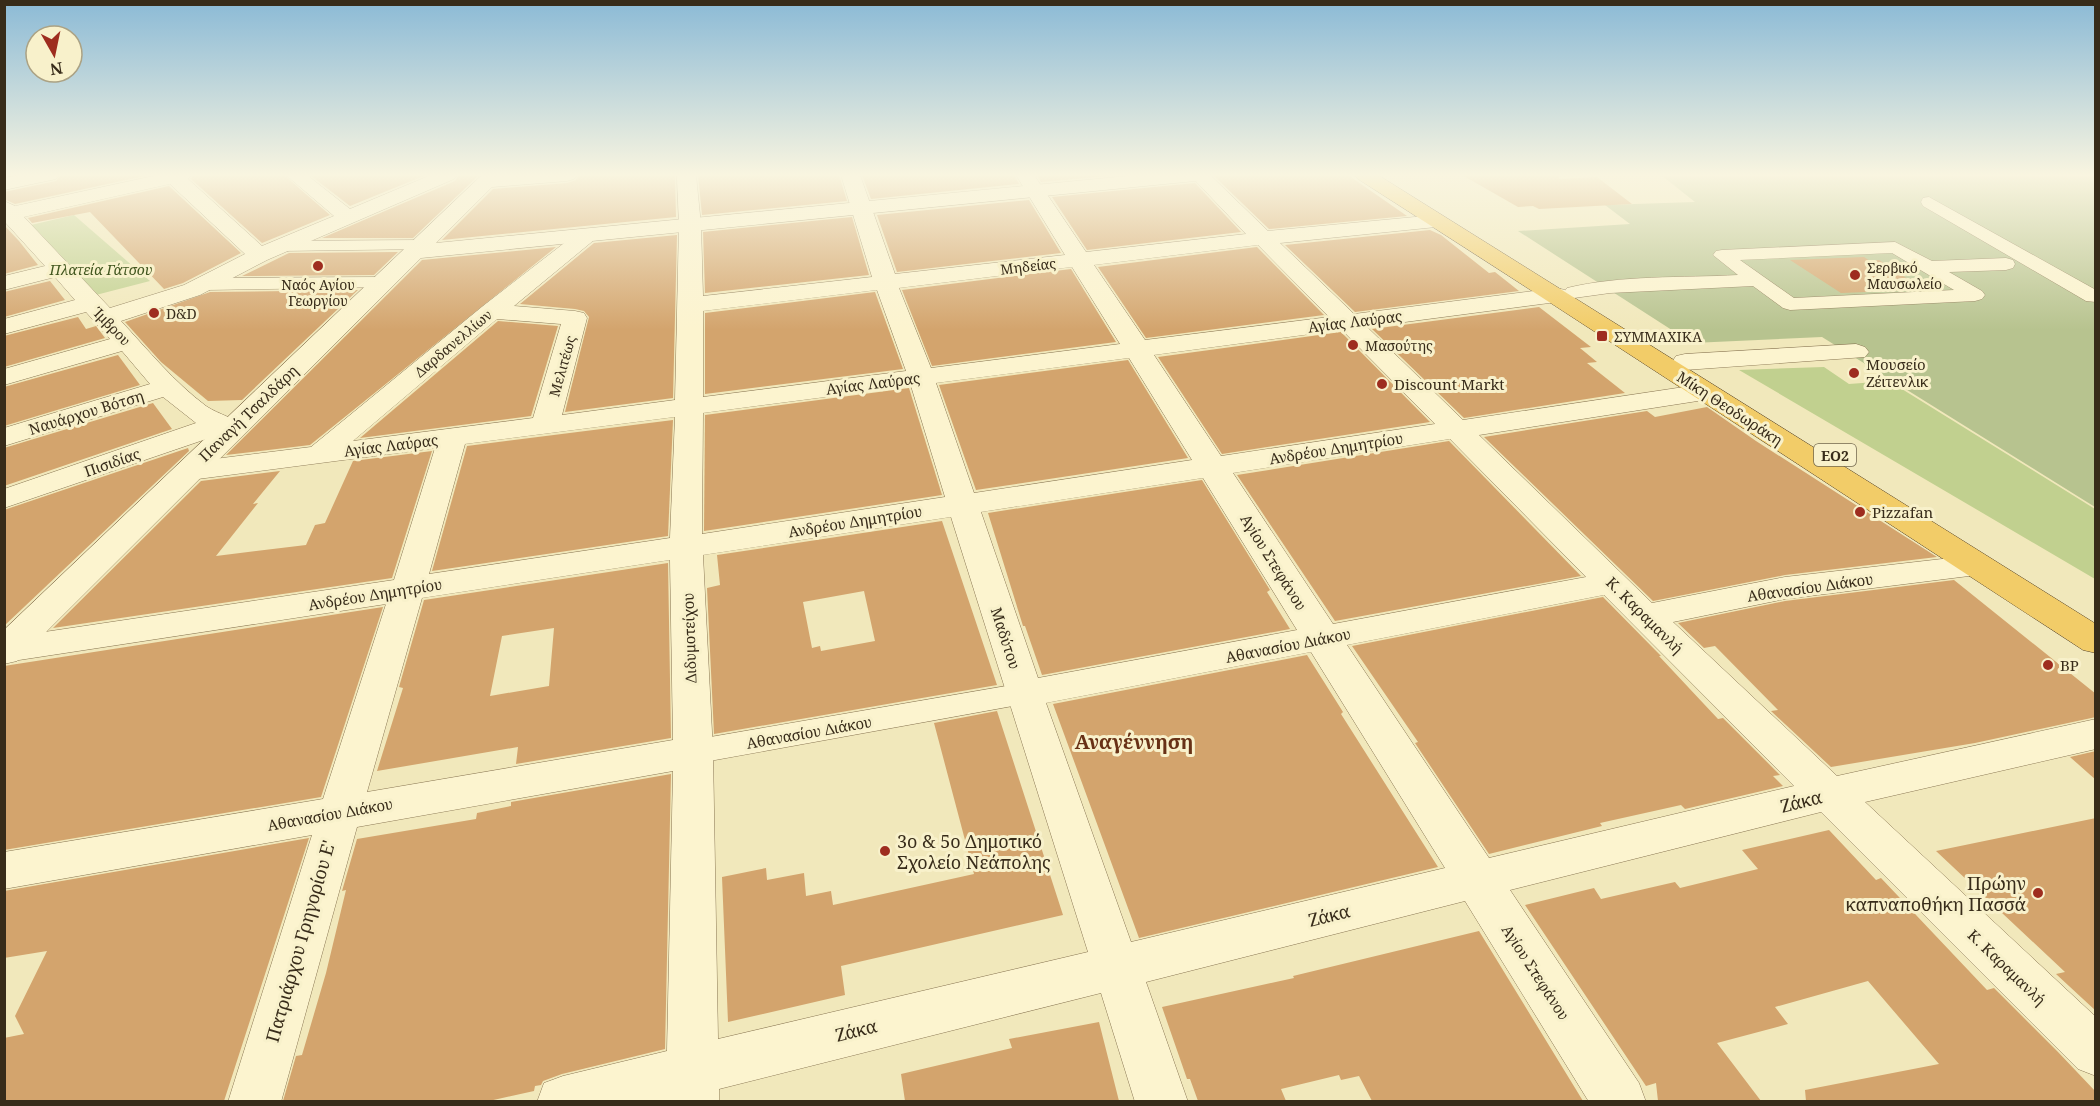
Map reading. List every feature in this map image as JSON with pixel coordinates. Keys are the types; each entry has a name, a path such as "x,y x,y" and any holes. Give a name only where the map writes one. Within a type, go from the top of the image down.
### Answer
{"highway":[{"name":"Μίκη Θεοδωράκη","path":"1446,227 1685,362 2096,617"},
{"name":"Μίκη Θεοδωράκη","path":"1463,227 1566,294 1704,392 2096,641"}],"street":[{"name":"Ίμβρου","path":"16,227 25,242 61,269 168,387 198,413 225,427"},
{"path":"230,227 259,255"},
{"path":"4,327 176,297 206,284 259,255 323,227"},
{"name":"Παναγή Τσαλδάρη","path":"5,651 190,471 225,427 382,284 439,227"},
{"path":"280,246 417,248 674,227"},
{"name":"Διδυμοτείχου","path":"690,227 690,406 686,547 693,752 693,1086"},
{"name":"Μαδύτου","path":"867,227 921,377 1024,694 1162,1101"},
{"name":"Αγίου Στεφάνου","path":"1058,227 1620,1101"},
{"name":"Κ. Καραμανλή","path":"1253,227 1346,322 1645,616 2096,1052"},
{"name":"Μηδείας","path":"691,305 1380,227"},
{"path":"1965,227 2015,260"},
{"name":"Δαρδανελλίων","path":"320,454 492,311 589,235"},
{"path":"1895,247 1928,267 1975,295 1790,304 1722,255 1895,247"},
{"path":"1928,267 2015,260"},
{"path":"2015,260 2014,268 2042,267 2093,297"},
{"path":"4,283 61,269"},
{"path":"1566,294 1610,287 1757,280"},
{"path":"206,284 382,284"},
{"name":"Αγίας Λαύρας","path":"190,471 1566,294"},
{"name":"Μελιτέως","path":"492,311 575,318 545,425"},
{"path":"4,377 128,342"},
{"path":"1685,362 1856,352"},
{"name":"Ναυάρχου Βότση","path":"4,437 168,387"},
{"name":"Ανδρέου Δημητρίου","path":"5,651 1704,392"},
{"name":"Πισιδίας","path":"4,499 225,427"},
{"name":"Πατριάρχου Γρηγορίου Ε'","path":"254,1101 338,813 409,589 453,437"},
{"name":"Αθανασίου Διάκου","path":"1645,616 1785,588 1977,566"},
{"name":"Αθανασίου Διάκου","path":"4,871 1024,694 1612,583"},
{"name":"Ζάκα","path":"563,1101 693,1086 1117,967 1828,794 2096,734"}],"green space":[{"name":"Πλατεία Γάτσου","path":"32,227 87,227 150,281 92,296"},
{"path":"1588,227 2095,227 2095,507 1822,337 1692,343 1518,231"},
{"path":"1824,367 1849,384 1889,381 2095,509 2095,579 1739,370"}],"building":[{"path":"4,227 6,227 38,265 4,274"},
{"path":"104,227 213,227 241,253 183,283 164,289"},
{"path":"244,227 302,227 262,243"},
{"path":"349,227 425,227 413,238 322,238"},
{"path":"455,227 578,227 442,240"},
{"path":"757,227 855,227 869,275 705,293 703,232"},
{"path":"881,227 1045,227 1061,253 897,272"},
{"path":"1072,227 1236,227 1241,232 1087,250"},
{"path":"1267,227 1294,227 1269,229"},
{"path":"1430,230 1441,235 1489,273 1495,272 1519,291 1355,312 1285,245"},
{"path":"677,235 673,398 565,412 589,317 584,311 575,309 520,304 594,243"},
{"path":"556,247 310,445 226,455 422,260"},
{"path":"1257,247 1324,315 1146,338 1098,267"},
{"name":"Ναός Αγίου Γεωργίου","path":"398,252 374,275 242,276 289,253"},
{"name":"Σερβικό Μαυσωλείο","path":"1864,257 1870,261 1879,260 1917,285 1908,285 1916,290 1841,293 1790,260"},
{"path":"1071,269 1116,342 932,366 902,290"},
{"path":"50,281 65,300 4,317 4,292"},
{"path":"358,290 242,400 208,401 161,362 125,322 210,292"},
{"path":"875,292 903,369 705,394 705,313"},
{"path":"1539,307 1591,347 1580,348 1597,362 1587,363 1625,393 1464,418 1372,329"},
{"path":"78,317 86,329 96,326 105,338 4,367 4,336"},
{"path":"498,321 558,326 531,416 360,438"},
{"path":"1341,332 1430,422 1222,454 1158,357"},
{"path":"118,355 140,385 4,426 4,387"},
{"path":"1128,360 1188,458 976,490 939,385"},
{"path":"909,388 942,495 704,531 705,415"},
{"path":"153,403 172,429 4,486 4,448"},
{"path":"1707,407 1937,557 1785,575 1653,601 1484,437 1647,411 1655,417"},
{"path":"673,420 668,536 432,571 467,446"},
{"path":"1449,441 1581,576 1335,621 1237,475"},
{"path":"188,448 189,451 4,626 4,510"},
{"path":"432,451 392,578 53,628 201,481 280,471 216,556 306,545 315,525 325,523 353,461"},
{"path":"1202,480 1270,590 1267,592 1290,629 1042,675 1025,626 1023,626 988,513"},
{"path":"942,521 997,685 714,734 707,588 720,585 717,555","holes":["864,591 875,641 821,651 820,646 812,648 803,602"]},
{"path":"668,563 671,738 516,764 518,747 377,771 403,688 399,687 424,600","holes":["554,628 549,686 490,696 502,636"]},
{"path":"1954,580 2096,694 2096,717 1975,743 1831,767 1771,711 1778,710 1715,646 1704,648 1678,623 1785,601"},
{"path":"1603,597 1718,719 1723,718 1780,775 1773,776 1783,786 1685,809 1681,805 1600,823 1602,826 1489,854 1415,743 1418,742 1352,646"},
{"path":"383,607 321,797 4,850 4,666"},
{"path":"1307,655 1343,712 1341,714 1438,867 1139,938 1053,704"},
{"path":"997,711 1063,915 841,966 845,995 728,1022 722,877 766,868 767,880 804,873 806,896 831,891 833,905 974,874 934,723"},
{"path":"2096,751 2096,780 2070,757"},
{"path":"671,774 665,1049 562,1074 543,1081 541,1085 535,1086 534,1091 489,1101 283,1101 296,1056 302,1055 326,973 346,890 342,891 357,839 476,819 477,813 511,806 511,802"},
{"name":"Πρώην καπναποθήκη Πασσά","path":"2096,818 2096,1011 2056,974 2065,972 1936,851"},
{"path":"1829,830 1876,880 1881,878 1987,990 1994,988 2058,1052 2096,1092 2096,1101 1806,1101 1805,1090 1939,1064 1868,981 1775,1007 1788,1024 1717,1043 1761,1101 1658,1101 1656,1083 1646,1086 1525,905 1594,888 1601,899 1675,882 1680,888 1758,869 1742,850"},
{"path":"309,838 224,1101 4,1101 4,1038 24,1034 15,1016 47,951 4,958 4,891"},
{"path":"1479,931 1583,1101 1372,1101 1359,1076 1341,1080 1339,1075 1281,1089 1286,1101 1198,1101 1190,1079 1187,1079 1162,1007 1294,978 1293,976"},
{"path":"1099,1022 1119,1101 905,1101 901,1074 1012,1048 1009,1039"}],"place":[{"name":"Ναός Αγίου Γεωργίου","path":"318,266"},
{"name":"Σερβικό Μαυσωλείο","path":"1855,275"},
{"name":"D&D","path":"154,313"},
{"name":"ΣΥΜΜΑΧΙΚΑ","path":"1602,336"},
{"name":"Μασούτης","path":"1353,345"},
{"name":"Μουσείο Ζέιτενλικ","path":"1854,373"},
{"name":"Discount Markt","path":"1382,384"},
{"name":"Pizzafan","path":"1860,512"},
{"name":"BP","path":"2048,665"},
{"name":"3ο & 5ο Δημοτικό Σχολείο Νεάπολης","path":"885,851"},
{"name":"Πρώην καπναποθήκη Πασσά","path":"2038,893"}],"district":[{"name":"Αναγέννηση","path":"1134,741"}]}
